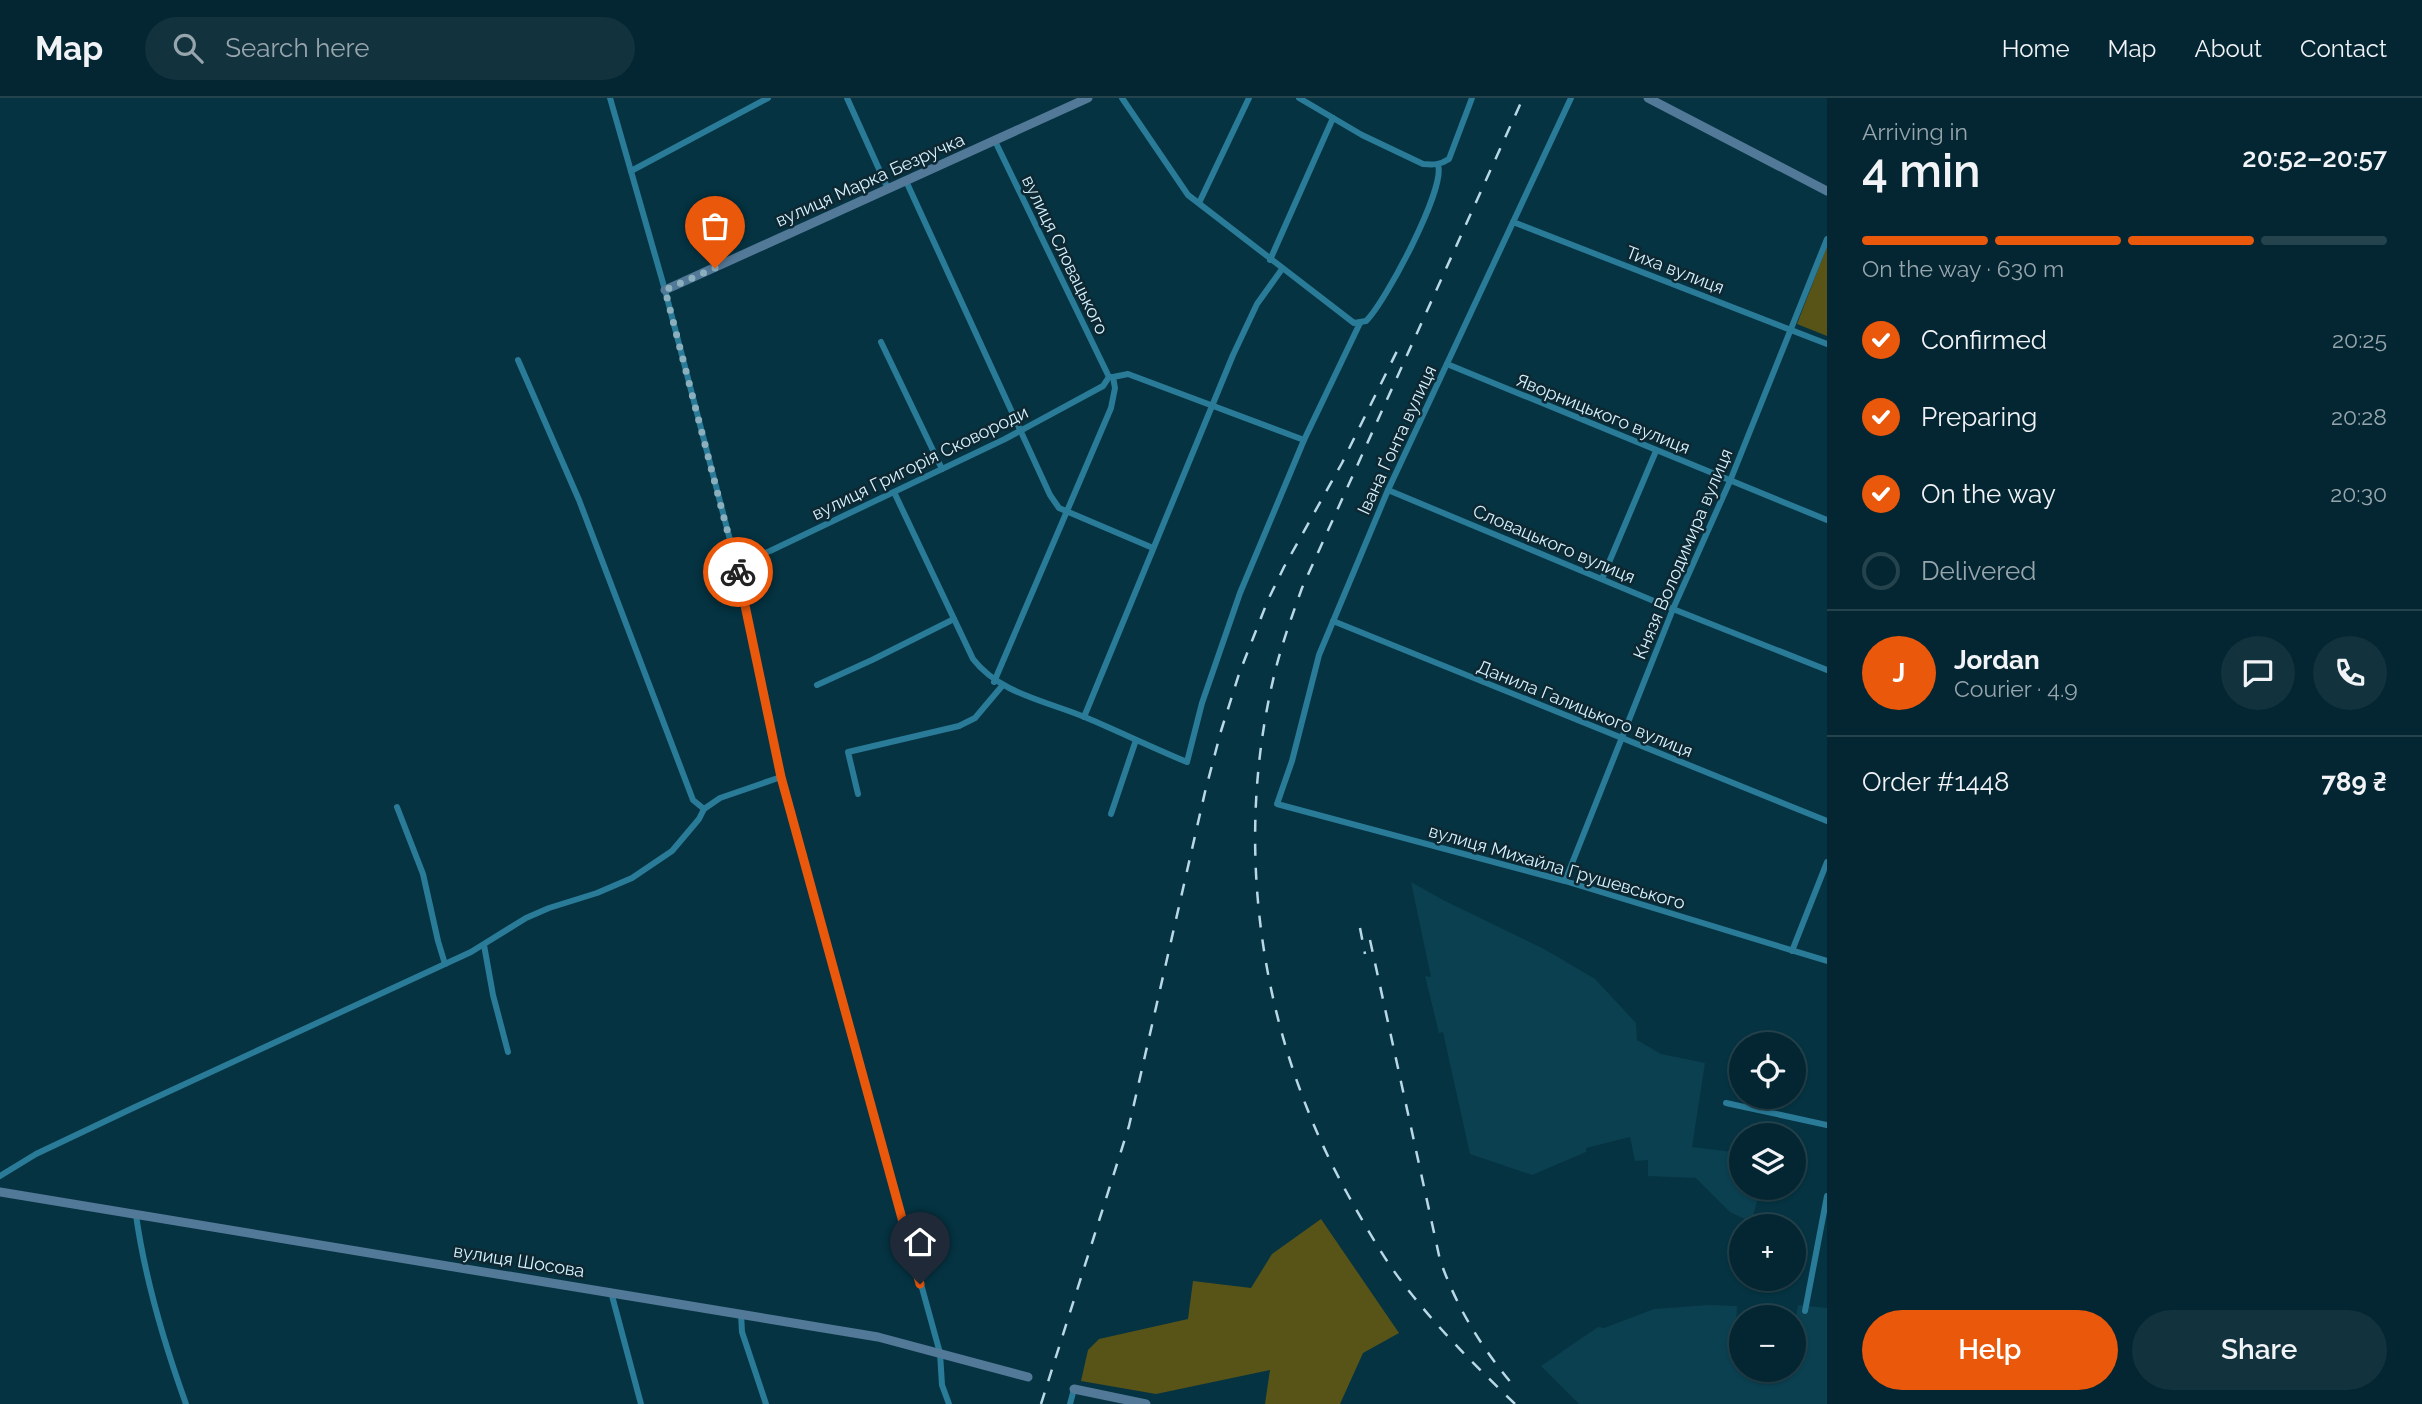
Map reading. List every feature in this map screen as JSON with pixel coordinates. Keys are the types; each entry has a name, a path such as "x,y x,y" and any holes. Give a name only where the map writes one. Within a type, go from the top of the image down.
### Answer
{"main road":[{"name":"вулиця Марка Безручка","path":"665,290 1088,98"},
{"path":"1647,98 1827,191"},
{"name":"вулиця Шосова","path":"0,1192 878,1337 1028,1377"},
{"path":"1074,1389 1146,1404"}],"street":[{"path":"610,98 665,290 736,564 781,777 940,1353 942,1384 949,1404"},
{"path":"631,171 768,98"},
{"path":"847,98 888,189"},
{"path":"1122,98 1188,195 1348,320 1360,323 1367,321 1376,312 1395,278 1434,196 1440,178 1438,165"},
{"path":"1199,203 1249,98"},
{"path":"1298,98 1423,164 1438,165 1449,159 1472,98"},
{"name":"Івана Ґонта вулиця","path":"1277,804 1292,761 1320,656 1388,490 1572,98"},
{"path":"1270,260 1333,118"},
{"name":"вулиця Словацького","path":"995,141 1111,377"},
{"path":"906,181 1050,495 1059,508 1153,548"},
{"name":"Тиха вулиця","path":"1513,222 1827,344"},
{"name":"Князя Володимира вулиця","path":"1565,881 1620,738 1730,481 1827,239"},
{"path":"1084,717 1212,405 1257,304 1282,269"},
{"path":"894,492 972,659 983,673 1002,686 1084,717 1187,762 1202,704 1240,593 1304,440 1360,323"},
{"path":"881,342 942,469"},
{"path":"518,360 603,561 693,800 704,809"},
{"name":"Яворницького вулиця","path":"1447,364 1827,520"},
{"path":"994,682 1111,408 1115,388 1111,377 1128,374 1304,440"},
{"name":"вулиця Григорія Сковороди","path":"736,564 770,551 1022,430 1103,386 1111,377"},
{"path":"1602,579 1656,451"},
{"name":"Словацького вулиця","path":"1388,490 1827,670"},
{"path":"817,685 954,619"},
{"name":"Данила Галицького вулиця","path":"1334,621 1827,821"},
{"path":"858,794 848,752 959,726 975,718 1002,686"},
{"path":"1111,814 1136,740"},
{"path":"0,1177 36,1154 484,945 538,913 632,878 671,851 699,819 704,809 720,798 781,777"},
{"name":"вулиця Михайла Грушевського","path":"1277,804 1565,881 1827,961"},
{"path":"397,807 423,874 445,964"},
{"path":"1792,951 1827,862"},
{"path":"484,945 508,1052"},
{"path":"1726,1103 1827,1125"},
{"path":"1806,1306 1825,1219 1827,1196"},
{"path":"136,1215 141,1252 186,1404"},
{"path":"611,1292 641,1404"},
{"path":"741,1314 742,1332 765,1404"},
{"path":"1070,1404 1074,1389"}],"shaded area":[{"path":"1827,246 1827,336 1797,324"},
{"path":"1411,882 1544,949 1595,979 1636,1023 1637,1040 1661,1054 1705,1063 1692,1147 1729,1152 1729,1200 1757,1200 1753,1214 1730,1212 1696,1178 1648,1176 1648,1160 1635,1161 1630,1137 1586,1148 1586,1152 1532,1175 1470,1154 1443,1032 1439,1033 1425,976 1431,977"},
{"path":"1321,1219 1399,1333 1363,1353 1340,1404 1265,1404 1270,1370 1156,1394 1081,1381 1088,1350 1099,1339 1188,1319 1193,1281 1251,1288 1272,1254"},
{"path":"1729,1306 1729,1382 1806,1382 1806,1306 1827,1308 1827,1404 1579,1404 1541,1366 1598,1327 1604,1328 1654,1309"}],"railway":[{"path":"1515,1404 1449,1338 1395,1272 1347,1193 1317,1132 1292,1068 1274,1002 1262,935 1256,867 1256,799 1263,731 1277,664 1302,588 1523,98"},
{"path":"1041,1404 1129,1126 1205,792 1239,674 1284,567 1342,463 1398,349"},
{"path":"1360,928 1365,954"},
{"path":"1370,940 1440,1260 1470,1325 1512,1384"}],"way so far":[{"path":"715,268 665,290 738,572"}],"route":[{"path":"738,572 781,777 920,1284"}]}
